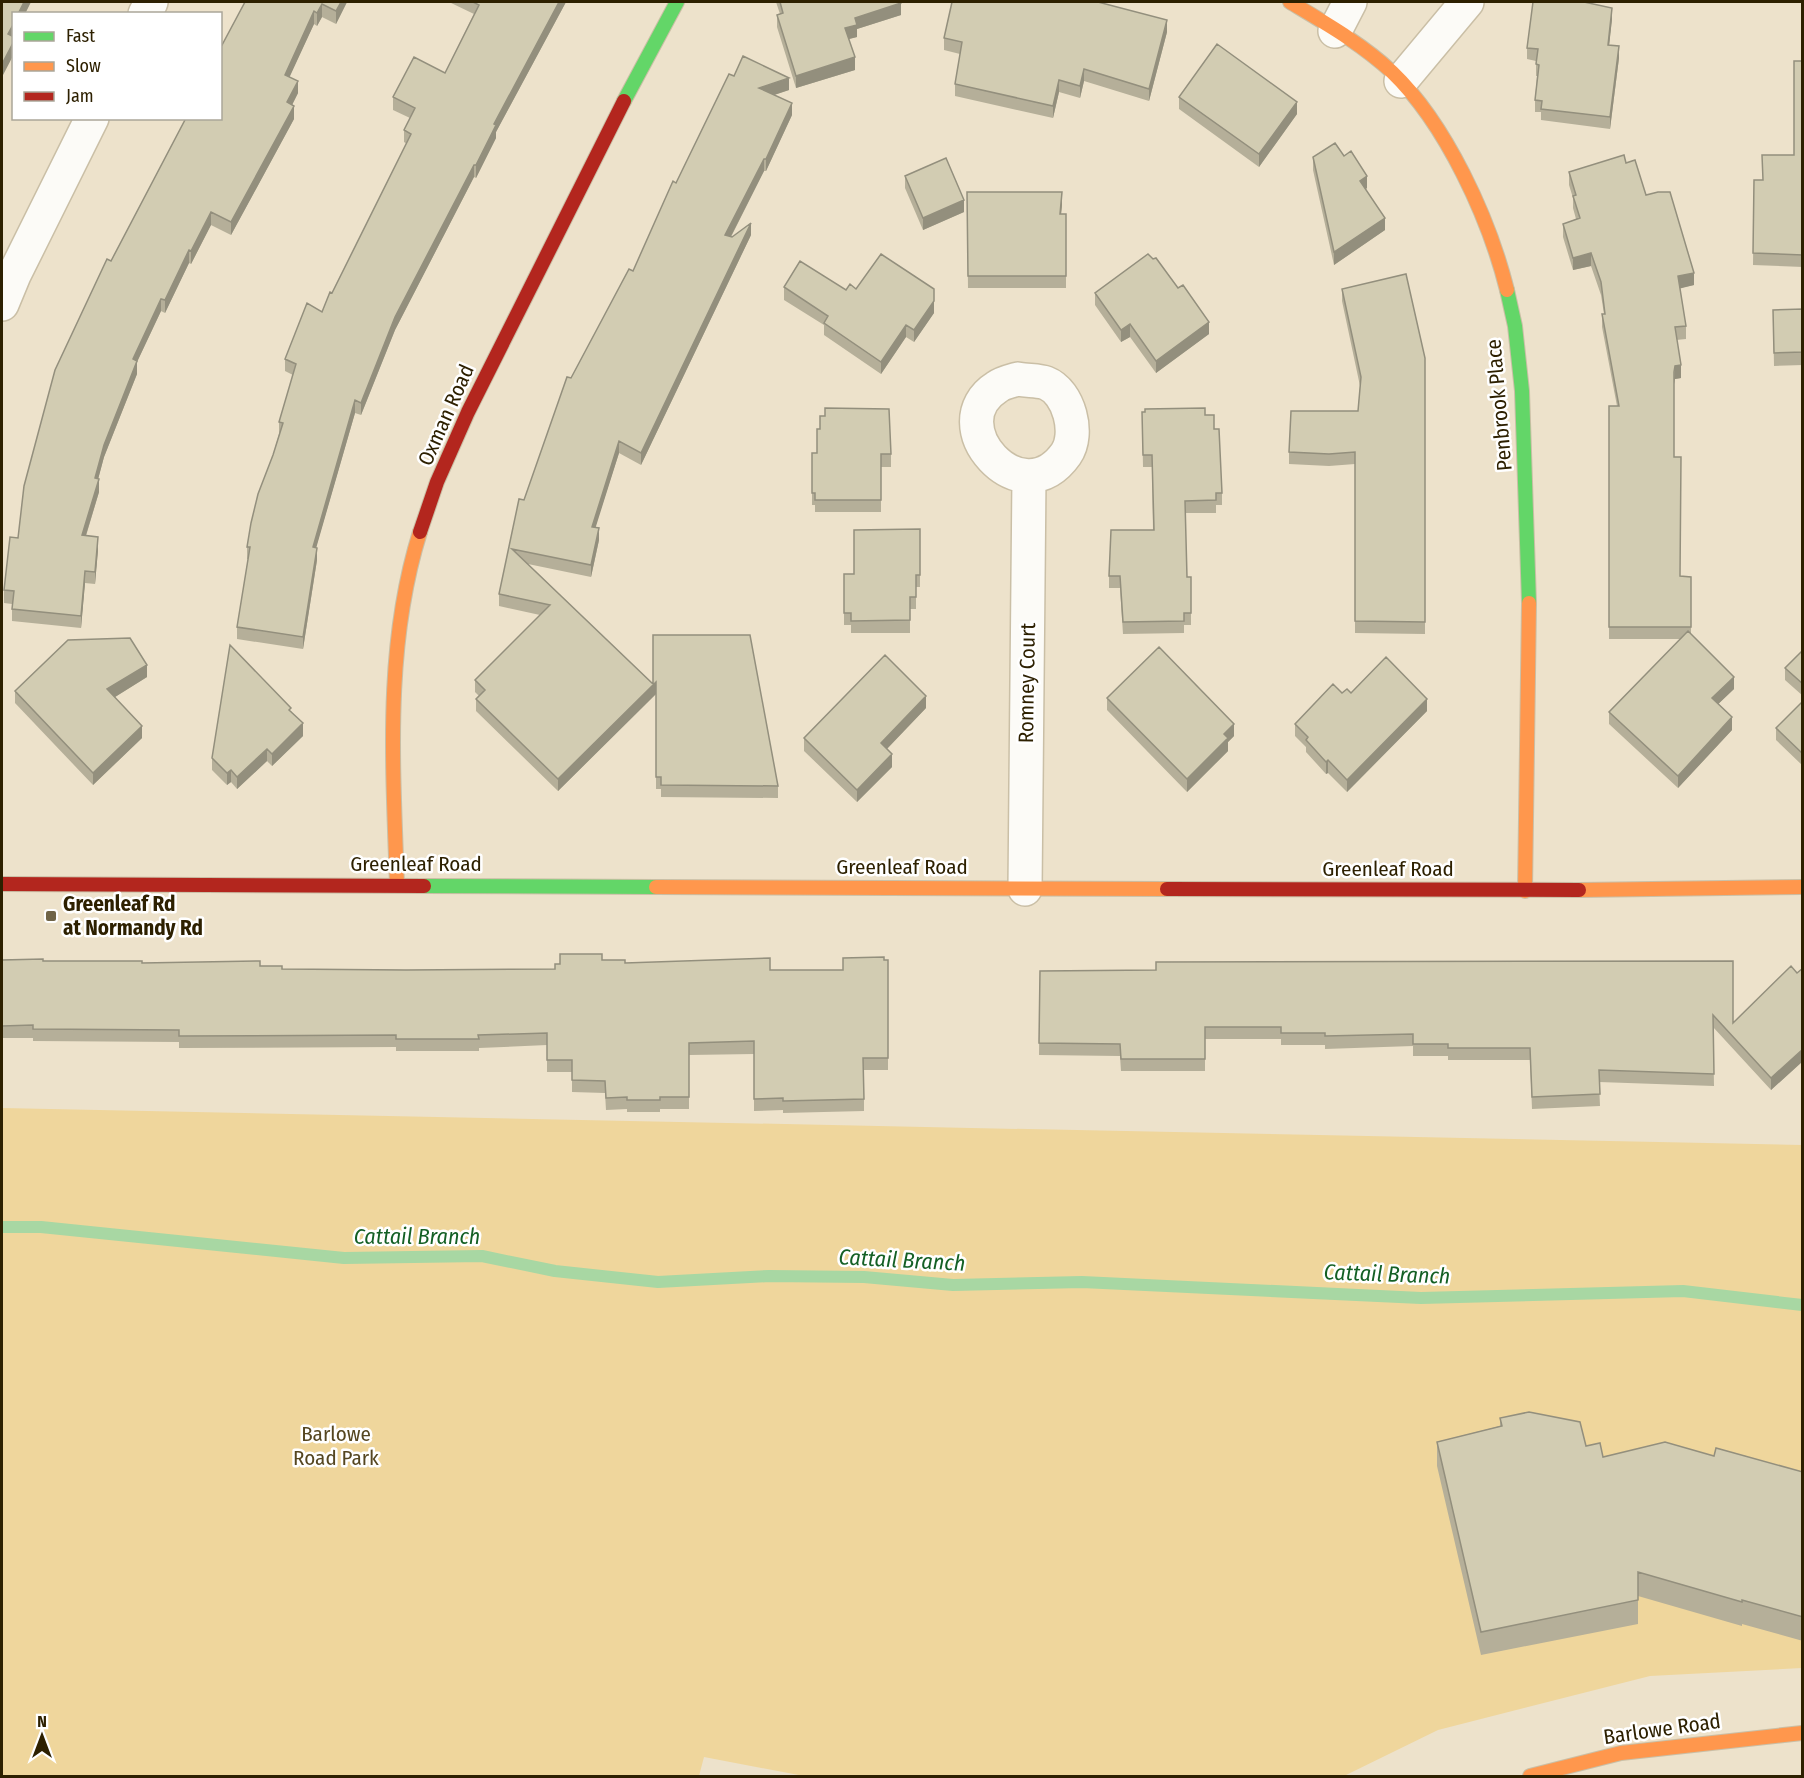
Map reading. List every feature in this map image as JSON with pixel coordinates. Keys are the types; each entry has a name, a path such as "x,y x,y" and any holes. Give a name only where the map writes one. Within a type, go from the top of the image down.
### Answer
{"street":[{"name":"Oxman Road","path":"397,885 392,738 395,651 404,589 424,519 471,406 617,113 677,2"},
{"name":"Penbrook Place","path":"1290,2 1369,54 1401,81 1441,135 1461,171 1499,261 1511,304 1524,415 1529,552 1525,891"},
{"path":"1335,31 1350,2"},
{"path":"1401,81 1467,2"},
{"path":"2,303 91,120"},
{"name":"Romney Court","path":"1025,889 1029,477"},
{"name":"Greenleaf Road","path":"2,884 1525,891 1803,887"},
{"name":"Barlowe Road","path":"1530,1776 1621,1753 1803,1733"}],"green space":[{"name":"Barlowe Road Park","path":"2,1108 1802,1145 1802,1668 1650,1676 1438,1730 1344,1776 804,1776 704,1757 699,1776 2,1776"}],"building":[{"path":"2,2 24,2 19,12 12,12 12,27 8,34 12,36 12,45 2,64"},
{"path":"245,2 341,2 336,11 322,4 317,13 314,11 285,75 298,81 287,102 294,106 231,222 211,212 191,251 189,250 165,300 161,299 133,359 137,361 104,445 95,478 99,479 82,535 98,537 95,572 85,571 81,616 12,609 14,591 4,590 10,537 18,538 24,486 55,370 107,259 111,261 185,120 222,120 222,45"},
{"path":"473,2 559,2 395,317 361,403 355,400 313,547 317,548 303,637 237,627 250,547 247,547 251,523 258,494 283,423 279,422 296,364 285,359 307,303 322,312 411,134 404,130 415,108 393,97 414,57 445,73 479,5"},
{"path":"780,2 901,3 855,18 857,25 845,28 855,57 796,76 777,15 783,13"},
{"path":"952,2 1098,2 1167,20 1149,89 1084,69 1080,86 1059,80 1053,106 955,84 962,42 944,38"},
{"path":"1533,2 1584,2 1612,8 1608,45 1619,46 1610,117 1541,109 1542,101 1535,100 1539,65 1536,64 1538,49 1527,48"},
{"path":"1217,44 1297,102 1259,154 1179,97"},
{"path":"743,56 789,78 759,88 792,103 766,159 725,235 732,237 751,223 641,453 619,441 592,527 599,528 591,565 512,549 653,684 653,635 750,635 778,786 661,785 661,777 656,777 656,682 558,779 476,699 485,690 475,680 550,605 499,594 519,499 524,500 567,377 571,378 629,269 633,271 673,181 676,183 729,74 734,76"},
{"path":"1794,61 1803,61 1803,255 1753,253 1754,180 1763,180 1762,155 1794,155"},
{"path":"1335,143 1344,156 1351,151 1367,176 1360,181 1385,218 1334,252 1313,157"},
{"path":"1624,155 1626,163 1635,160 1646,195 1670,192 1694,273 1678,276 1686,326 1675,327 1681,365 1675,366 1674,372 1674,457 1681,457 1680,576 1691,577 1691,627 1609,627 1609,406 1619,406 1602,314 1605,314 1601,282 1591,253 1573,258 1563,224 1580,218 1569,172"},
{"path":"946,158 964,200 923,218 905,176"},
{"path":"967,192 1062,192 1060,214 1066,214 1066,276 968,276"},
{"path":"881,254 934,289 934,301 914,330 906,325 881,362 824,323 828,316 784,287 800,261 846,290 850,284 856,289"},
{"path":"1148,254 1153,259 1156,258 1178,288 1183,285 1209,322 1156,361 1130,324 1121,330 1095,293"},
{"path":"1406,274 1425,358 1425,622 1355,621 1355,452 1329,454 1289,452 1291,411 1358,411 1361,377 1342,289"},
{"path":"1803,309 1803,352 1774,353 1773,310"},
{"path":"825,408 889,409 891,454 881,454 881,500 815,500 815,493 812,493 812,453 817,453 817,429 820,429 820,416 825,416"},
{"path":"1205,408 1205,415 1214,415 1214,429 1219,429 1222,493 1216,493 1216,500 1185,501 1187,577 1191,577 1191,613 1184,613 1184,621 1123,622 1120,576 1109,576 1111,530 1154,530 1152,455 1143,455 1142,412 1145,412 1145,409"},
{"path":"920,529 920,575 916,575 916,597 910,597 910,620 851,621 851,613 844,613 844,574 854,574 854,530"},
{"path":"1688,631 1734,677 1712,698 1732,717 1678,776 1609,712"},
{"path":"130,638 147,665 107,689 142,726 93,773 15,691 68,640"},
{"path":"230,645 303,723 272,754 267,749 237,777 231,770 227,773 212,758"},
{"path":"1159,647 1234,724 1224,734 1228,738 1187,779 1107,698"},
{"path":"1803,650 1803,684 1785,668"},
{"path":"885,655 926,696 881,743 892,754 857,790 804,738"},
{"path":"1386,657 1427,699 1347,780 1328,760 1326,762 1306,740 1308,737 1295,724 1333,684 1342,693 1347,689 1351,693"},
{"path":"1803,701 1803,754 1776,728"},
{"path":"560,954 602,954 602,960 625,960 625,963 770,958 770,970 843,970 843,958 884,957 884,960 888,960 888,1058 863,1058 864,1099 783,1101 783,1098 754,1099 754,1041 689,1043 689,1097 627,1100 627,1097 606,1098 605,1081 572,1080 572,1060 547,1060 547,1033 478,1035 479,1039 396,1039 396,1035 179,1036 179,1030 33,1029 33,1025 2,1026 2,960 142,961 142,963 260,961 260,966 282,966 282,969 555,969 555,964 560,964"},
{"path":"1733,961 1733,1023 1791,966 1797,973 1803,968 1803,1049 1771,1078 1713,1015 1714,1074 1599,1070 1600,1094 1532,1097 1530,1048 1448,1048 1448,1044 1413,1044 1413,1034 1325,1036 1325,1033 1281,1033 1281,1027 1205,1027 1205,1059 1121,1059 1120,1044 1039,1043 1040,971 1156,970 1156,962"},
{"path":"1529,1412 1580,1422 1586,1446 1600,1443 1603,1457 1665,1442 1714,1456 1716,1448 1803,1472 1803,1617 1638,1572 1638,1600 1481,1632 1437,1442 1502,1426 1500,1418"}],"waterway":[{"name":"Cattail Branch","path":"2,1227 41,1227 344,1258 482,1256 555,1271 658,1282 769,1276 864,1277 953,1285 1082,1282 1421,1298 1683,1291 1802,1305"}],"traffic: fast":[{"path":"624,101 677,2"},
{"path":"1507,290 1515,326 1522,391 1529,603"},
{"path":"424,886 656,887"}],"traffic: slow":[{"path":"1290,2 1368,52 1412,93 1447,145 1477,203 1507,290"},
{"path":"397,885 393,751 396,663 409,575 420,532"},
{"path":"1525,891 1529,603"},
{"path":"656,887 1167,889"},
{"path":"1579,890 1802,887"},
{"path":"1530,1776 1621,1753 1802,1733"}],"traffic: jam":[{"path":"420,532 437,482 468,412 624,101"},
{"path":"2,884 424,886"},
{"path":"1167,889 1579,890"}],"place":[{"name":"Greenleaf Rd at Normandy Rd","path":"51,916"}]}
